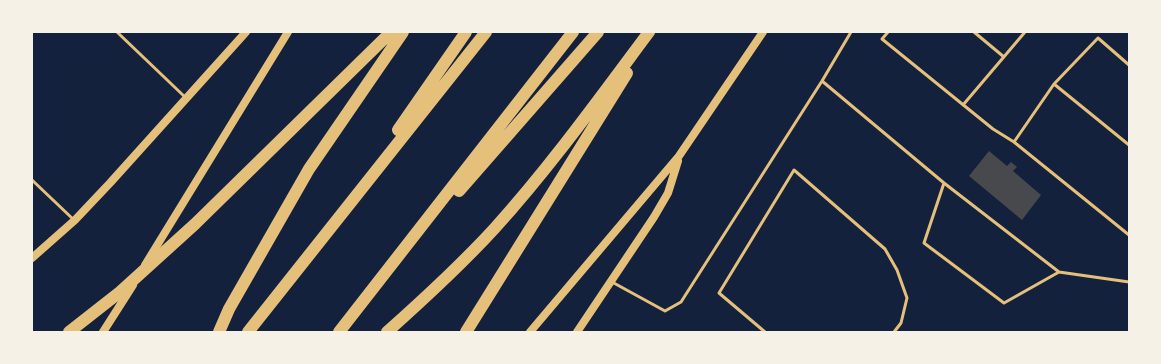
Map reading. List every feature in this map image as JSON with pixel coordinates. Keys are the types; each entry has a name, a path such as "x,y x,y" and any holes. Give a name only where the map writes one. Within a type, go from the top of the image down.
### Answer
{"highway":[{"path":"69,332 120,292 195,224 391,32"},
{"path":"219,332 229,309 309,169 404,32"},
{"path":"339,216 466,32"},
{"path":"248,332 486,32"},
{"path":"339,332 573,32"},
{"path":"377,285 598,32"},
{"path":"387,332 427,296 494,229 564,147 649,32"},
{"path":"466,332 653,32"}],"main road":[{"path":"32,258 75,220 187,99 246,32"},
{"path":"103,332 288,32"},
{"path":"530,332 679,156 763,32"},
{"path":"577,332 654,217 668,193 679,156"}],"lane":[{"path":"117,32 187,99"},
{"path":"610,281 665,311 681,302 822,81 851,32"},
{"path":"888,32 882,39 993,129 1014,142 1129,235"},
{"path":"974,32 1004,57"},
{"path":"963,105 1025,32"},
{"path":"1014,142 1054,84 1098,38 1129,65"},
{"path":"822,81 944,183 1059,272 1129,282"},
{"path":"1054,84 1129,145"},
{"path":"765,332 719,293 794,170 885,249 897,270 907,298 901,322 894,332"},
{"path":"32,180 75,220"},
{"path":"944,183 924,243 1004,303 1059,272"}],"building":[{"path":"989,151 1007,166 1011,162 1017,167 1013,171 1041,195 1022,220 969,176"}]}
